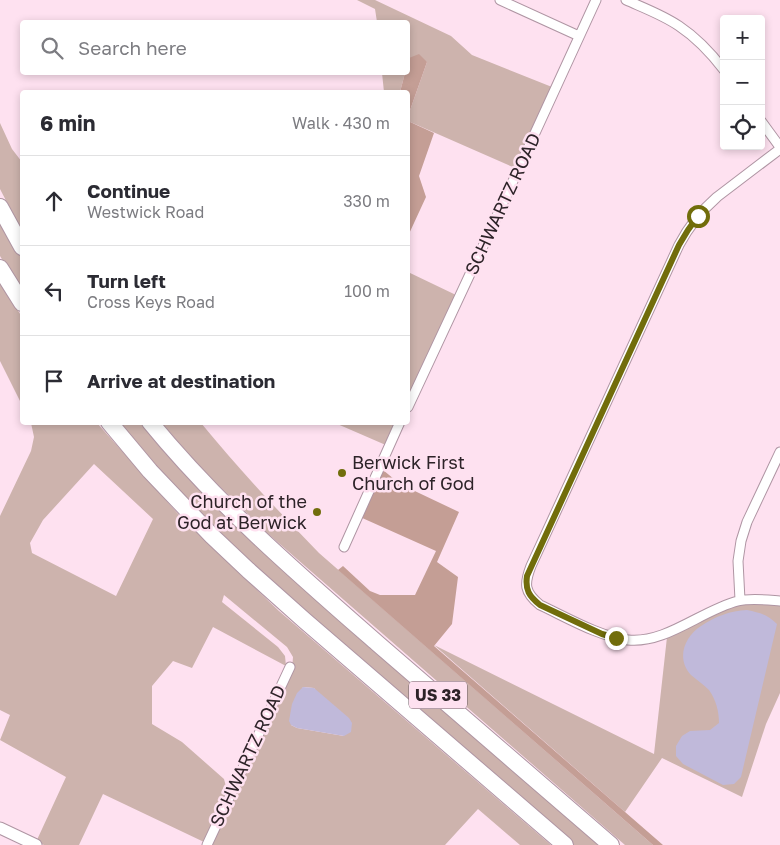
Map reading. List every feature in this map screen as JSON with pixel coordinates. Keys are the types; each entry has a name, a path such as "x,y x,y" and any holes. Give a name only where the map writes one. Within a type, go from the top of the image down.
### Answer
{"highway":[{"path":"0,207 20,243"},
{"path":"0,268 20,299"},
{"name":"US 33","path":"112,425 150,470 212,536 248,570 564,845"},
{"name":"US 33","path":"153,425 197,476 265,544 350,620 611,845"}],"street":[{"path":"500,0 579,36"},
{"name":"SCHWARTZ ROAD","path":"410,403 596,0"},
{"path":"626,0 679,26 707,49 720,65"},
{"path":"765,127 780,148 712,201 698,216 679,245 531,566 526,584 528,592 540,605 602,634 629,640 656,637 706,613 740,600 780,601"},
{"path":"344,547 399,425"},
{"path":"740,600 738,561 741,541 780,452"},
{"name":"SCHWARTZ ROAD","path":"207,845 290,668"},
{"path":"0,828 36,845"}],"shaded area":[{"path":"357,0 375,0 451,36 472,55 552,87 515,168 410,122 410,110 427,62 410,58 410,20 377,20 375,9"},
{"path":"419,54 427,62 410,110 410,90 401,90 404,75 410,75 410,58"},
{"path":"382,75 404,75 401,90 384,90"},
{"path":"410,122 434,133 419,176 426,197 410,232"},
{"path":"0,123 12,149 20,159 20,226 0,189"},
{"path":"0,218 20,253 20,289 0,256"},
{"path":"410,273 456,295 410,398"},
{"path":"0,282 20,314 20,401 0,361"},
{"path":"31,425 99,425 180,516 279,611 551,845 520,845 478,809 445,845 210,845 292,670 293,657 287,647 224,595 222,602 278,647 285,656 286,666 213,627 192,668 173,661 152,686 152,724 182,742 224,779 228,794 204,842 103,794 79,845 44,845 36,842 66,777 0,740 10,715 0,710 0,516 31,451 34,437","holes":["94,464 153,519 116,596 32,553 30,543 43,520","303,687 314,688 344,736 297,728 291,725"]},
{"path":"120,425 145,425 603,845 574,845 313,620 193,507"},
{"path":"164,425 203,425 258,489 319,553 653,845 625,845 266,532 195,462"},
{"path":"340,425 397,425 388,446"},
{"path":"383,470 400,484 459,512 437,562 458,577 452,624 434,646 663,845 653,845 338,570 343,566 370,591 380,595 415,595 436,551 360,517"},
{"path":"758,603 780,605 780,693 766,724 742,797 662,758 625,812 434,645 654,754 667,637 714,613 738,605"},
{"path":"747,610 767,616 777,624 741,777 734,784 723,785 683,764 676,756 676,746 682,736 690,731 710,730 719,723 717,706 709,690 686,669 683,655 686,642 690,636 707,622 729,613"},
{"path":"303,687 314,688 349,718 352,723 351,732 344,736 297,728 291,725 289,721 292,704 297,693"}],"place":[{"name":"Berwick First Church of God","path":"342,473"},
{"name":"Church of the God at Berwick","path":"317,512"}],"route":[{"path":"616,638 602,634 540,605 528,592 527,576 679,245 698,216"}]}
